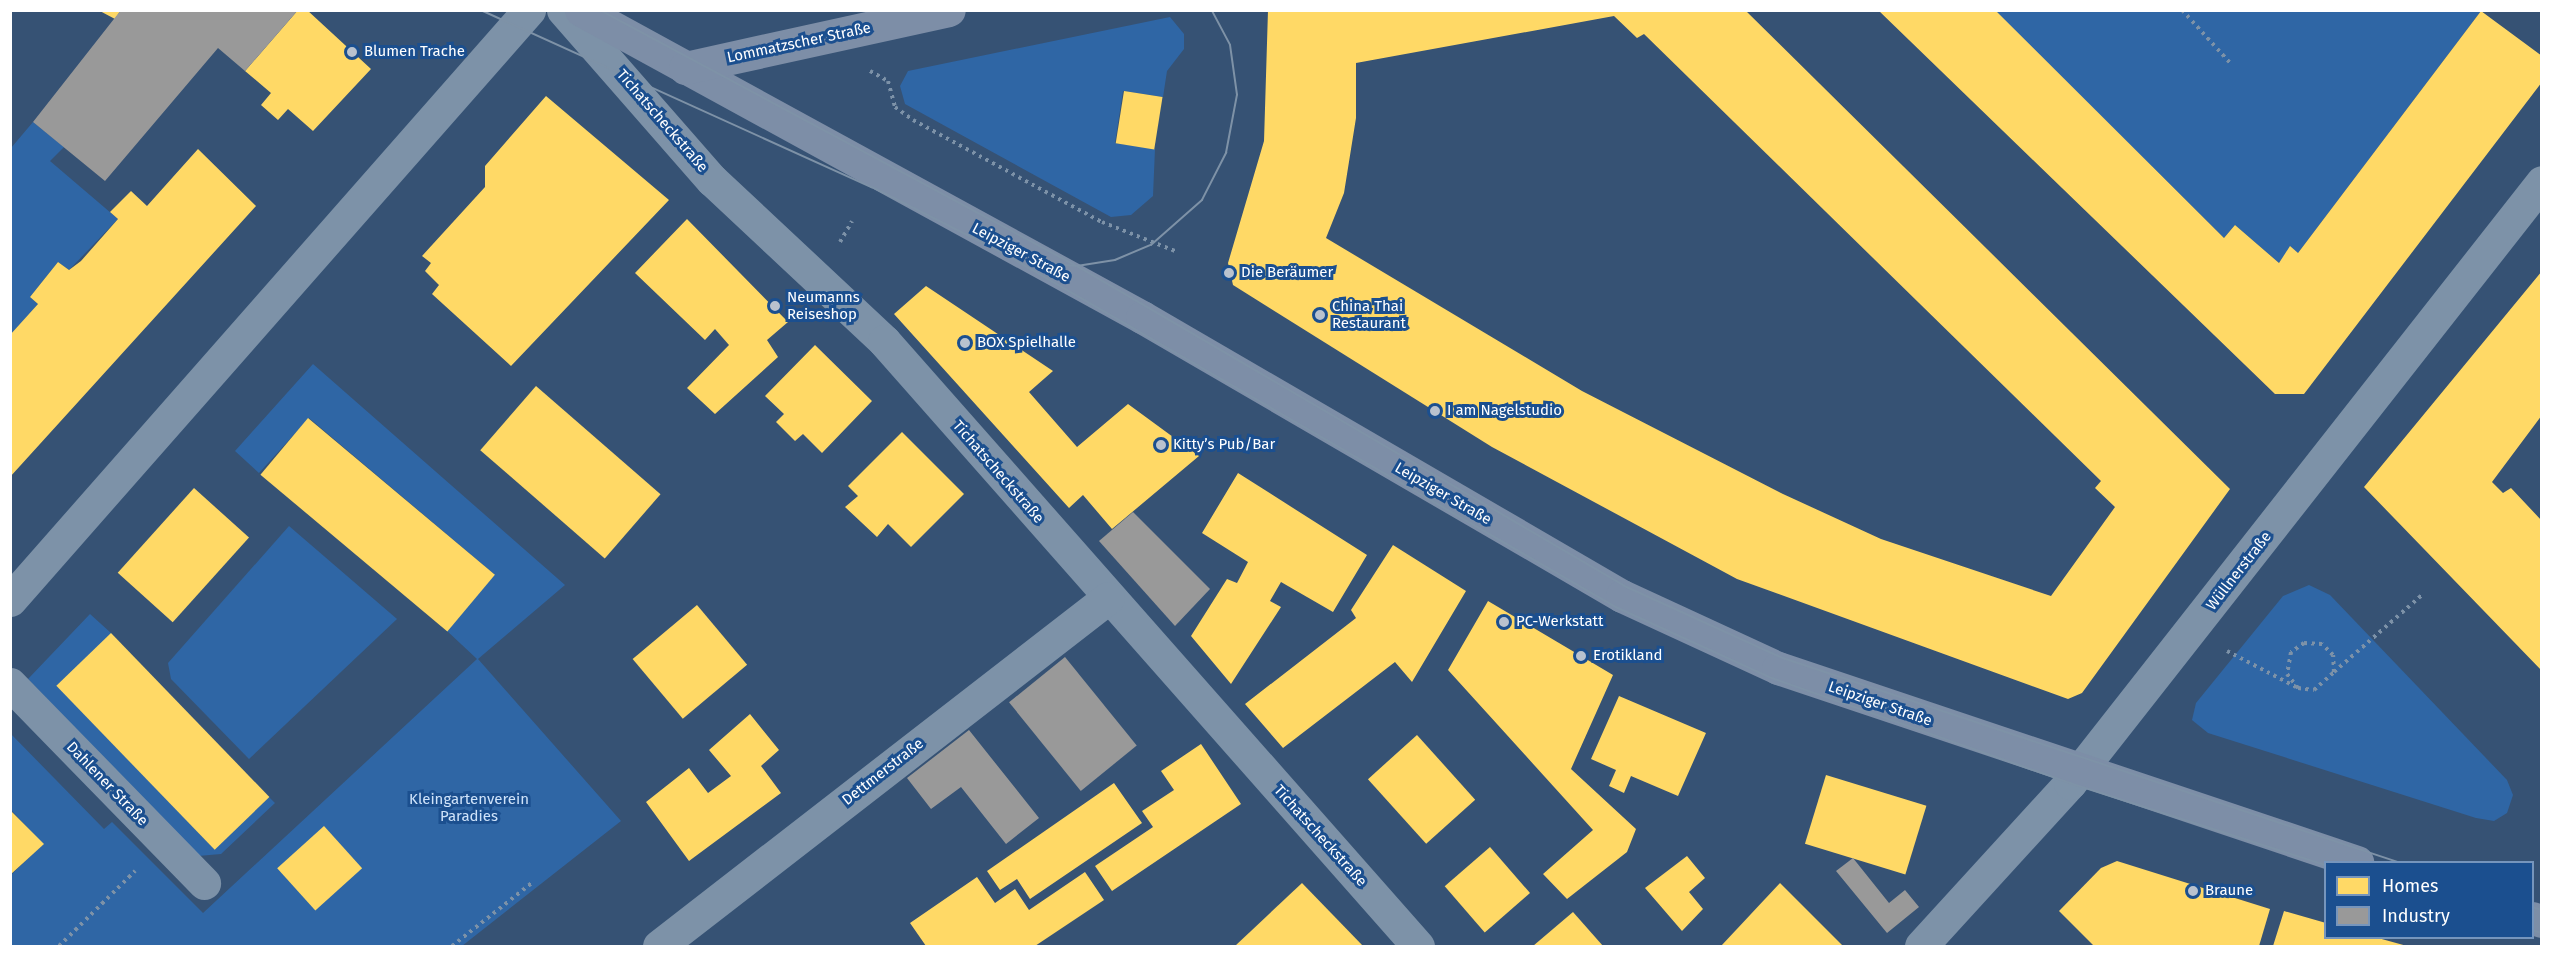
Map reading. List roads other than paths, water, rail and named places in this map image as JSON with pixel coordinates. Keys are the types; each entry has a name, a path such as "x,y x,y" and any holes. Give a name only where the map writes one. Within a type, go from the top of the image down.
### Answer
{"main road":[{"name":"Leipziger Straße","path":"580,10 1143,317 1622,596 1778,668 2078,773 2354,861"},
{"name":"Lommatzscher Straße","path":"685,68 950,10"}],"street":[{"path":"10,600 529,10"},
{"name":"Tichatscheckstraße","path":"563,10 712,180 884,341 1107,598 1418,946"},
{"name":"Wüllnerstraße","path":"1921,946 2078,773 2194,630 2541,182"},
{"name":"Dettmerstraße","path":"658,946 1107,598"},
{"name":"Dahlener Straße","path":"10,684 204,883"}],"tram line":[{"path":"481,10 872,187 1005,254 1616,607 1772,678 2070,783 2324,864"},
{"path":"600,10 1077,266 1627,587 1783,658 2395,861"},
{"path":"1029,262 1077,266 1115,260 1151,245 1202,200 1226,153 1237,95 1230,45 1211,10"},
{"path":"2534,908 2542,910"},
{"path":"2534,931 2542,933"}],"place":[{"name":"Blumen Trache","path":"352,52"},
{"name":"Die Beräumer","path":"1229,273"},
{"name":"Neumanns Reiseshop","path":"775,306"},
{"name":"China Thai Restaurant","path":"1320,315"},
{"name":"BOX Spielhalle","path":"965,343"},
{"name":"I am Nagelstudio","path":"1435,411"},
{"name":"Kitty’s Pub/Bar","path":"1161,445"},
{"name":"PC-Werkstatt","path":"1504,622"},
{"name":"Erotikland","path":"1581,656"},
{"name":"Braune","path":"2193,891"}],"park label":[{"name":"Kleingartenverein Paradies","path":"469,808"}]}
